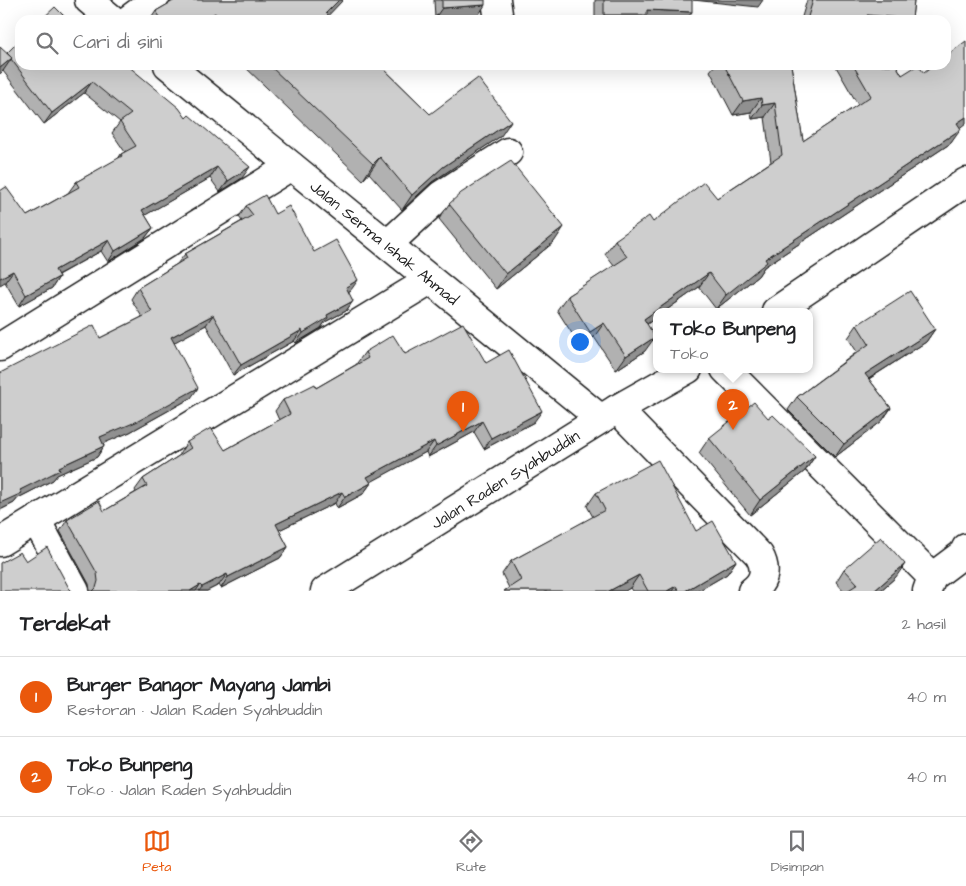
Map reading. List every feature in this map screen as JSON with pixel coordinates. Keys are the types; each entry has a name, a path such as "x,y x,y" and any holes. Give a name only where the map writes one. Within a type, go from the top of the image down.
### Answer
{"street":[{"path":"89,0 107,15"},
{"path":"135,15 155,0"},
{"name":"Jalan Serma Ishak Ahmad","path":"174,70 430,280 609,414 759,555 764,564 764,575 757,587 752,591"},
{"path":"388,244 441,196 508,152"},
{"path":"0,347 291,166"},
{"path":"780,308 966,182"},
{"path":"0,542 430,280"},
{"name":"Jalan Raden Syahbuddin","path":"327,591 609,414 681,373"},
{"path":"729,373 929,584 964,554 966,548"},
{"path":"36,520 75,591"}],"building":[{"path":"175,0 339,0 326,13 328,15 217,15 215,13 212,15 159,15 156,11"},
{"path":"442,0 485,0 485,5 442,8"},
{"path":"604,0 692,0 692,12 647,10 647,15 604,15"},
{"path":"813,0 914,0 912,15 808,15"},
{"path":"55,7 63,15 46,15"},
{"path":"966,41 966,117 957,123 961,129 765,259 767,262 726,295 709,273 660,308 653,308 653,313 644,319 653,334 653,338 626,356 604,323 590,332 567,296 627,257 615,240 649,216 653,222 704,182 717,198 782,155 775,103 762,105 761,98 743,101 727,70 792,70 803,141 871,96 856,70 899,70 902,75 910,70 922,70 924,73 928,70 951,70 951,52"},
{"path":"15,45 15,64 12,58 7,53"},
{"path":"0,47 12,58 0,68"},
{"path":"19,70 133,70 179,108 186,118 189,115 250,167 228,181 217,167 142,210 153,228 115,251 109,240 55,270 59,277 26,295 13,271 0,278 0,191 6,187 27,216 79,187 76,182 136,146 120,122 131,114 92,82 52,113"},
{"path":"274,70 385,70 430,114 478,78 511,121 443,167 412,195 380,157 373,164"},
{"path":"511,161 564,227 506,274 449,204 461,193"},
{"path":"265,195 275,214 289,206 314,252 336,240 358,280 346,287 353,301 327,315 328,318 303,333 302,330 241,365 213,315 171,337 198,388 138,421 100,437 104,446 59,467 60,470 20,490 22,493 0,503 0,373 94,325 100,338 152,312 138,288 187,258 185,254 253,215 246,206"},
{"path":"910,291 935,329 865,374 891,408 844,444 797,397 869,344 857,325"},
{"path":"463,323 486,363 509,350 542,411 491,438 482,421 436,446 434,441 367,477 371,483 345,497 342,492 276,524 288,547 228,577 227,574 190,591 93,591 98,581 97,573 67,520 99,501 104,511 147,486 143,479 191,448 187,442 211,428 225,450 290,414 283,400 315,384 316,388 368,358 365,352 393,335 405,354"},
{"path":"754,402 768,418 773,415 815,456 760,500 709,438"},
{"path":"658,460 696,531 713,521 736,561 685,591 679,591 676,586 667,591 648,591 639,575 609,591 504,591 521,580 511,561 605,510 596,493"},
{"path":"881,537 905,564 874,591 847,591 858,584 844,569"},
{"path":"47,547 72,591 0,591 0,563 20,552 26,561"}],"place":[{"name":"Toko Bunpeng","path":"733,430"},
{"name":"Burger Bangor Mayang Jambi","path":"463,432"}]}
